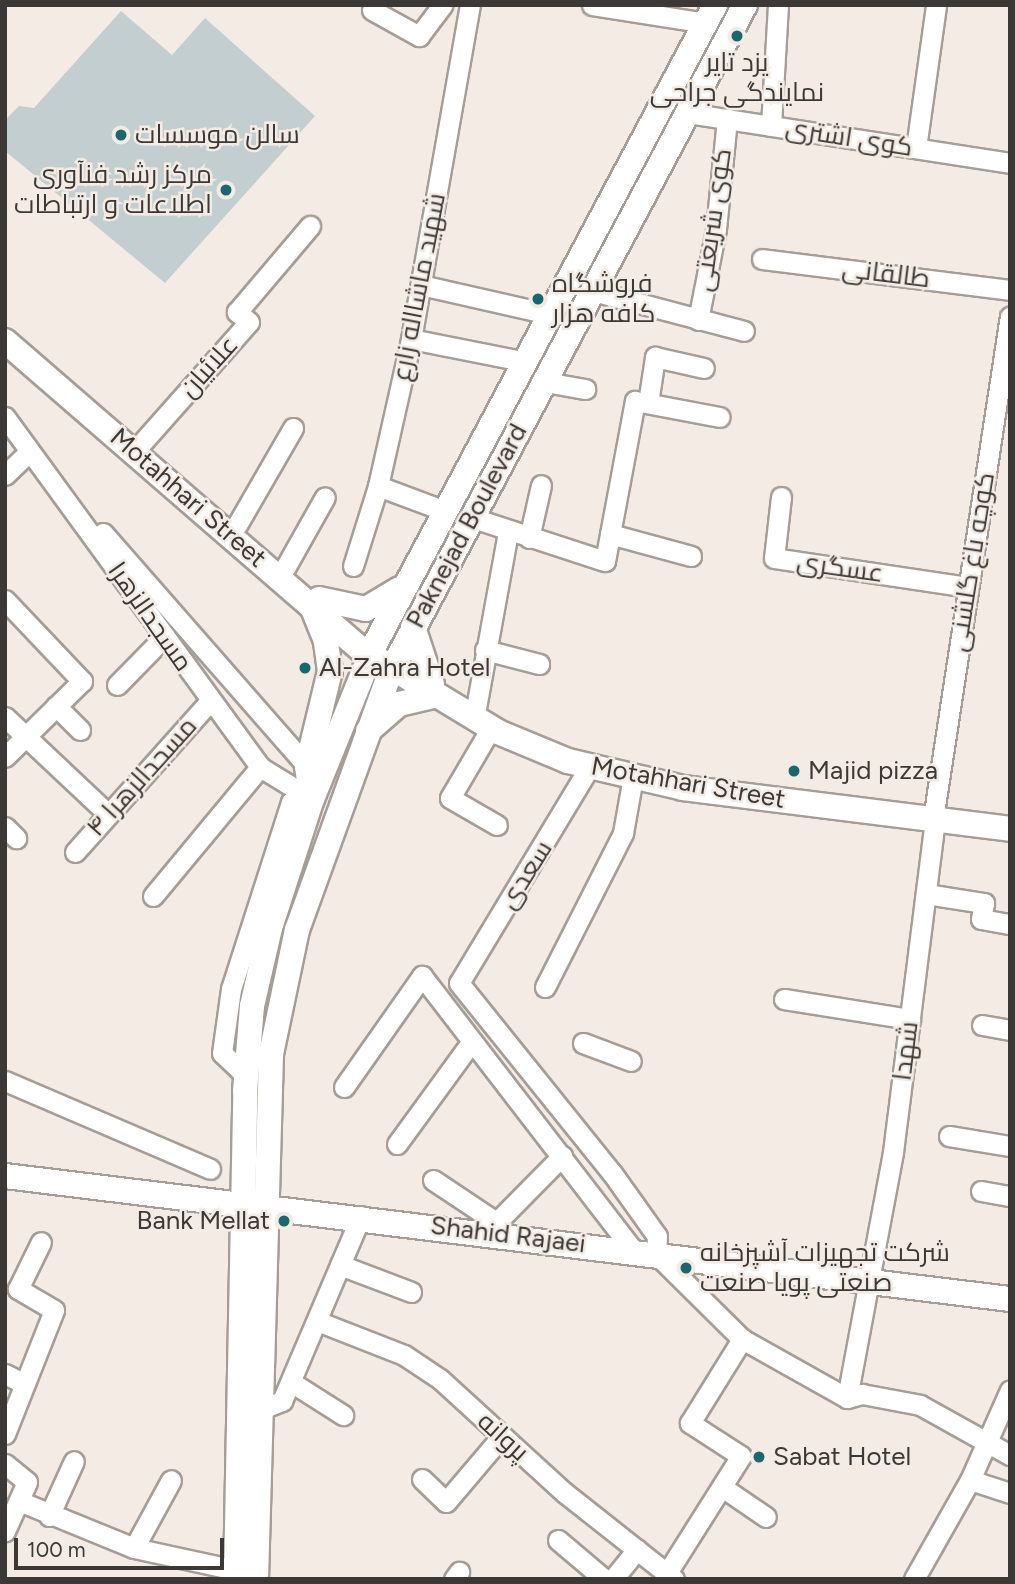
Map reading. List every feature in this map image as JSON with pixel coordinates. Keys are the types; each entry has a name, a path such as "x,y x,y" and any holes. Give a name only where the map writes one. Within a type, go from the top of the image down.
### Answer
{"main road":[{"name":"Paknejad Boulevard","path":"250,1263 267,1241 276,1013 297,930 363,736 393,665 470,517 746,5"},
{"name":"Paknejad Boulevard","path":"250,1263 240,1202 252,1006 264,954 312,799 373,649 405,584 522,361 711,14"},
{"path":"543,324 565,345"},
{"name":"Motahhari Street","path":"5,328 285,568 312,599"},
{"name":"Motahhari Street","path":"5,341 393,665 491,728 590,766 633,777 935,813 1010,816"},
{"path":"312,799 307,766 330,671 326,641 312,599 366,609 405,584"},
{"path":"363,736 399,704 433,690 413,627"},
{"name":"Motahhari Street","path":"433,690 559,746 624,762 935,813 1010,829"},
{"path":"242,1152 227,1180 198,1197 224,1220 250,1263 262,1409 243,1576"},
{"name":"Shahid Rajaei","path":"5,1175 361,1216 491,1227 645,1252 1010,1299"},
{"path":"267,1241 304,1209 276,1191 268,1176"},
{"path":"243,1576 250,1263"}],"street":[{"path":"372,10 419,36 442,5"},
{"name":"شهید ماشااله زارع","path":"353,566 378,486 411,339 470,5"},
{"path":"592,5 711,14"},
{"path":"771,126 778,5"},
{"path":"916,148 936,5"},
{"name":"کوی اشتری","path":"688,113 1010,163"},
{"name":"کوی شریعتی","path":"698,320 716,229 727,119"},
{"name":"علائیان","path":"140,445 249,322 237,312 310,226"},
{"name":"طالقانی","path":"762,258 1010,290"},
{"path":"421,285 543,324"},
{"path":"593,291 744,331"},
{"name":"کوچه باغ گلشنی","path":"935,813 1010,317"},
{"path":"411,339 522,361"},
{"path":"470,517 508,532 606,561 641,402 654,357 704,368"},
{"path":"545,382 585,389"},
{"path":"641,402 720,417"},
{"name":"مسجدالزهرا","path":"5,417 29,452 69,500 209,702 260,767 312,799"},
{"path":"237,526 293,428"},
{"path":"5,475 29,452"},
{"path":"529,538 541,485"},
{"path":"378,486 445,510"},
{"path":"285,568 325,497"},
{"name":"عسگری","path":"781,497 774,558 968,587"},
{"path":"69,500 130,560 213,664 307,766"},
{"path":"476,708 508,532"},
{"path":"610,534 691,556"},
{"path":"5,757 82,681 8,609"},
{"path":"117,685 163,638"},
{"path":"485,650 538,664"},
{"name":"مسجدالزهرا ۴","path":"75,852 209,702"},
{"path":"57,706 80,730"},
{"path":"5,717 108,814"},
{"path":"491,728 450,798 497,825"},
{"name":"سعدی","path":"590,766 459,983 612,1173 657,1236 645,1252"},
{"path":"153,896 260,767"},
{"path":"545,987 623,833 633,777"},
{"name":"شهدا","path":"847,1398 873,1281 910,1019 935,813"},
{"path":"926,894 984,903 981,919 1010,924"},
{"path":"344,1087 422,976 562,1156 645,1252 742,1339 847,1398 871,1395 920,1405 954,1419 986,1443 1010,1455"},
{"path":"784,999 910,1019"},
{"path":"982,1025 1010,1030"},
{"path":"397,1144 472,1041"},
{"path":"583,1043 631,1061"},
{"path":"5,1081 210,1169"},
{"path":"949,1136 1010,1146"},
{"path":"433,1180 491,1227 562,1156"},
{"path":"981,1191 1010,1196"},
{"path":"262,1409 282,1401 361,1216"},
{"path":"5,1434 54,1310 12,1285 41,1242"},
{"path":"340,1265 411,1292"},
{"name":"پروانه","path":"317,1321 404,1355 670,1576"},
{"path":"670,1576 741,1456 690,1423 742,1339"},
{"path":"5,1374 25,1384"},
{"path":"291,1382 343,1415"},
{"path":"914,1579 970,1480 1010,1390"},
{"path":"422,1479 446,1502 502,1436"},
{"path":"49,1516 74,1461"},
{"path":"5,1464 27,1482 5,1531"},
{"path":"134,1548 171,1480"},
{"path":"970,1480 1010,1493"},
{"path":"722,1488 765,1517"},
{"path":"19,1501 49,1516 134,1548 243,1576"},
{"path":"558,1540 604,1579"},
{"path":"613,1579 637,1549"}],"building":[{"name":"سالن موسسات","path":"121,11 172,55 205,18 315,116 165,283 5,151 5,120 19,106 34,108"}],"place":[{"name":"یزد تایر نمایندگی جراحی","path":"737,36"},
{"name":"سالن موسسات","path":"121,135"},
{"name":"مرکز رشد فنآوری اطلاعات و ارتباطات","path":"226,190"},
{"name":"فروشگاه کافه هزار","path":"538,299"},
{"name":"Al-Zahra Hotel","path":"305,668"},
{"name":"Majid pizza","path":"794,771"},
{"name":"Bank Mellat","path":"284,1221"},
{"name":"شرکت تجهیزات آشپزخانه صنعتی پویا صنعت","path":"686,1268"},
{"name":"Sabat Hotel","path":"759,1457"}]}
